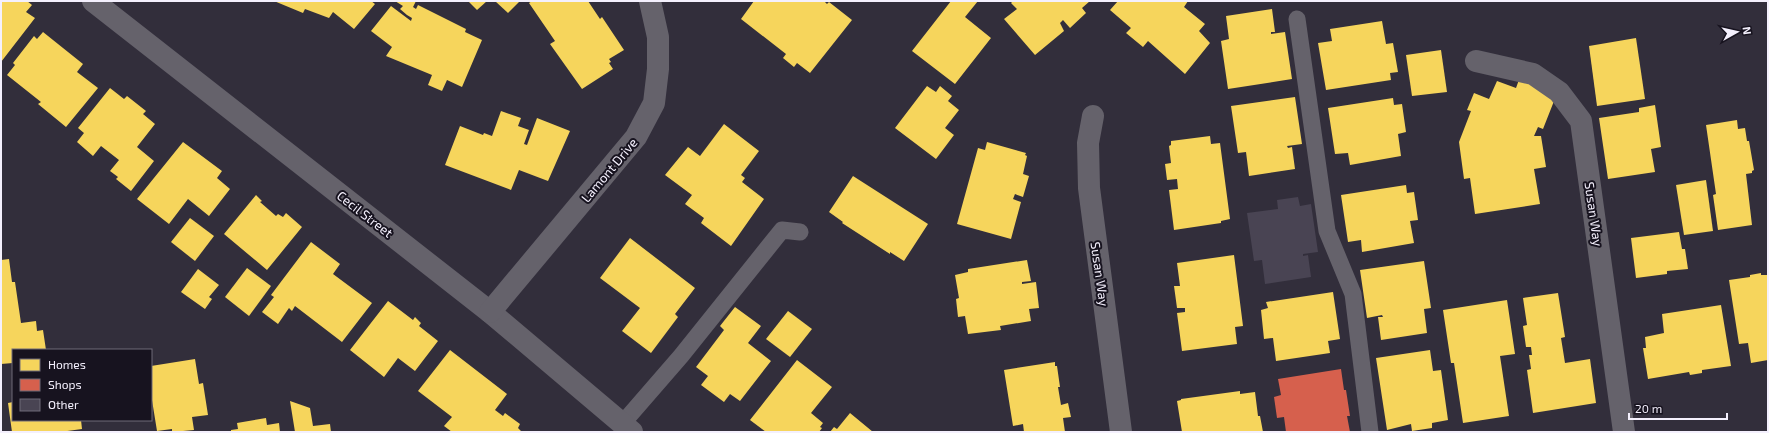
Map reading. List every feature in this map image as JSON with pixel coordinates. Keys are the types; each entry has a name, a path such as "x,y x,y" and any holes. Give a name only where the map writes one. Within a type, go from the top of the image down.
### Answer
{"street":[{"name":"Cecil Street","path":"93,1 490,312 627,428"},
{"name":"Lamont Drive","path":"490,312 636,137 654,103 658,69 658,37 650,1"},
{"name":"Susan Way","path":"1476,61 1533,74 1559,92 1581,121 1624,432"},
{"name":"Susan Way","path":"1092,116 1088,143 1089,188 1121,432"}],"lane":[{"path":"1297,19 1327,230 1353,294 1370,432"},
{"path":"627,428 681,356 782,230 800,232"}],"building: Homes":[{"path":"1,1 27,1 32,5 26,12 35,18 1,62"},
{"path":"274,1 371,1 375,4 354,29 333,12 329,18 305,9 303,13"},
{"path":"395,1 416,1 413,7 416,9 418,5 466,29 465,32 482,40 462,87 447,80 442,91 428,85 432,75 386,56 392,47 371,31 391,6 411,21 412,18 400,9 403,6"},
{"path":"468,1 487,1 477,10"},
{"path":"495,1 520,1 508,13"},
{"path":"532,1 588,1 600,19 602,17 624,50 609,59 611,62 609,63 613,69 582,89 550,44 555,41 529,3"},
{"path":"754,1 824,1 827,4 829,2 852,20 810,73 797,63 794,67 783,58 786,54 741,19"},
{"path":"951,1 978,1 965,17 991,38 955,84 912,51"},
{"path":"1013,1 1090,1 1082,8 1086,13 1070,28 1063,20 1060,23 1064,31 1035,55 1004,19 1017,9 1011,3"},
{"path":"1118,1 1188,1 1184,7 1205,24 1199,31 1210,43 1185,74 1148,41 1143,47 1126,33 1131,28 1110,10"},
{"path":"1272,9 1275,32 1271,32 1271,34 1285,32 1292,79 1228,89 1221,41 1229,39 1226,16"},
{"path":"1382,21 1386,44 1393,43 1398,72 1390,73 1391,80 1326,90 1318,43 1332,41 1330,29"},
{"path":"43,32 83,64 77,72 98,88 66,127 38,104 41,102 7,75 15,65 13,63 34,36 37,39"},
{"path":"1636,38 1645,99 1597,106 1589,46"},
{"path":"1441,50 1447,92 1412,96 1406,55"},
{"path":"1520,77 1556,96 1543,129 1538,127 1534,136 1541,136 1546,167 1534,169 1540,204 1475,214 1470,178 1464,179 1459,142 1471,111 1467,110 1474,93 1489,99 1497,81 1516,88"},
{"path":"927,86 936,92 940,86 952,96 948,101 959,110 945,128 954,135 936,159 895,128"},
{"path":"110,88 124,99 127,96 146,111 143,114 155,124 137,147 154,161 131,191 116,179 118,177 110,171 119,160 101,146 93,156 77,142 84,133 78,128"},
{"path":"1295,97 1302,144 1287,146 1288,148 1292,147 1295,169 1249,176 1246,152 1238,153 1231,106"},
{"path":"1393,98 1394,105 1402,104 1406,132 1398,134 1401,156 1350,165 1348,153 1335,154 1328,108"},
{"path":"1655,105 1661,147 1651,149 1655,172 1608,179 1599,118 1639,112 1639,108"},
{"path":"501,111 521,118 518,126 529,130 524,144 527,145 537,118 570,131 548,181 519,170 511,190 445,165 460,126 483,135 484,133 492,136"},
{"path":"1737,120 1738,129 1745,128 1754,170 1752,173 1746,174 1752,225 1718,230 1713,195 1716,194 1706,125"},
{"path":"724,124 759,151 741,175 745,178 742,182 764,199 731,246 701,223 704,218 685,204 692,195 665,175 688,147 700,156"},
{"path":"1210,136 1211,144 1220,143 1230,219 1221,221 1221,223 1174,230 1169,190 1178,189 1177,179 1167,180 1165,164 1171,163 1169,146 1171,145 1171,141"},
{"path":"183,142 222,171 217,178 230,189 209,216 188,199 169,224 137,199"},
{"path":"987,142 1026,153 1025,155 1027,156 1023,174 1029,176 1023,197 1015,194 1013,199 1021,202 1011,239 957,224 978,148 985,150"},
{"path":"853,176 928,224 904,261 890,252 890,254 842,223 843,222 829,212"},
{"path":"1706,180 1713,231 1684,235 1676,185"},
{"path":"1406,185 1407,193 1414,192 1418,220 1410,221 1414,243 1362,252 1361,240 1348,242 1341,195"},
{"path":"256,195 262,201 260,202 276,216 278,214 283,217 286,213 302,227 267,270 224,234"},
{"path":"190,218 214,236 195,261 171,242"},
{"path":"1679,232 1682,249 1685,249 1688,269 1667,271 1667,274 1636,278 1631,238"},
{"path":"630,238 695,288 675,314 678,317 651,353 622,331 640,308 600,278"},
{"path":"311,242 340,264 333,274 372,303 342,342 295,306 292,311 289,308 278,324 262,312 274,297 271,295"},
{"path":"1234,255 1243,326 1235,327 1237,344 1182,351 1177,313 1185,312 1185,308 1177,308 1174,286 1180,286 1177,263"},
{"path":"9,259 12,282 15,282 21,323 36,321 37,331 43,330 46,349 12,349 12,363 1,364 1,260"},
{"path":"1027,260 1031,281 1022,282 1022,284 1036,282 1039,308 1029,309 1031,321 1000,326 1001,330 968,334 965,316 958,317 956,299 959,298 955,275 968,272 968,269"},
{"path":"1424,261 1431,308 1424,309 1427,333 1381,340 1378,317 1383,317 1382,315 1367,318 1360,270"},
{"path":"247,268 271,286 249,316 225,297"},
{"path":"198,269 219,285 209,297 212,299 205,309 181,292"},
{"path":"1761,273 1761,275 1768,275 1768,360 1751,363 1748,343 1739,344 1729,280 1750,277 1750,275"},
{"path":"1333,292 1340,339 1328,341 1330,353 1276,361 1273,338 1264,339 1261,310 1268,308 1266,302"},
{"path":"1558,293 1565,337 1561,338 1565,363 1590,359 1596,403 1533,413 1527,370 1531,369 1529,355 1532,355 1531,347 1526,347 1523,326 1527,325 1523,298"},
{"path":"1507,300 1515,354 1500,356 1509,416 1463,423 1454,363 1451,363 1443,310"},
{"path":"388,301 413,320 415,317 421,323 419,326 438,341 415,371 398,358 384,377 350,350"},
{"path":"1721,305 1731,366 1702,370 1702,373 1690,375 1689,372 1648,379 1643,348 1646,348 1645,337 1664,333 1662,314"},
{"path":"735,307 761,326 748,343 771,361 740,401 730,394 724,402 701,385 708,376 696,367 724,330 720,326"},
{"path":"788,311 812,329 790,357 766,339"},
{"path":"450,350 507,394 495,410 503,416 505,413 520,424 518,428 521,431 520,432 452,432 444,426 452,417 418,391"},
{"path":"1430,350 1433,371 1441,370 1448,420 1432,423 1432,428 1412,431 1411,424 1387,430 1376,358"},
{"path":"195,359 199,384 203,383 208,415 192,417 194,430 172,432 172,429 157,431 152,400 152,366"},
{"path":"797,360 832,387 811,413 823,423 820,427 822,428 819,432 766,432 750,420"},
{"path":"1055,362 1060,387 1058,387 1061,405 1068,403 1071,417 1063,418 1065,432 1024,432 1023,424 1013,426 1004,370"},
{"path":"1240,391 1240,394 1255,392 1258,416 1260,416 1263,432 1182,432 1177,401 1181,399"},
{"path":"290,401 310,408 313,426 330,424 331,432 295,432"},
{"path":"12,402 12,421 81,421 82,429 60,432 12,432 8,403"},
{"path":"850,413 873,432 830,432 834,427 837,429"},
{"path":"266,418 267,425 279,423 280,432 231,432 231,430 238,429 237,423"}],"building: Shops":[{"path":"1341,369 1350,416 1347,416 1350,432 1286,432 1284,417 1277,418 1274,397 1281,395 1278,379"}],"building: Other":[{"path":"1298,197 1300,206 1311,204 1318,252 1303,254 1303,256 1308,255 1311,277 1265,284 1262,260 1254,261 1247,213 1278,209 1277,200"}]}
